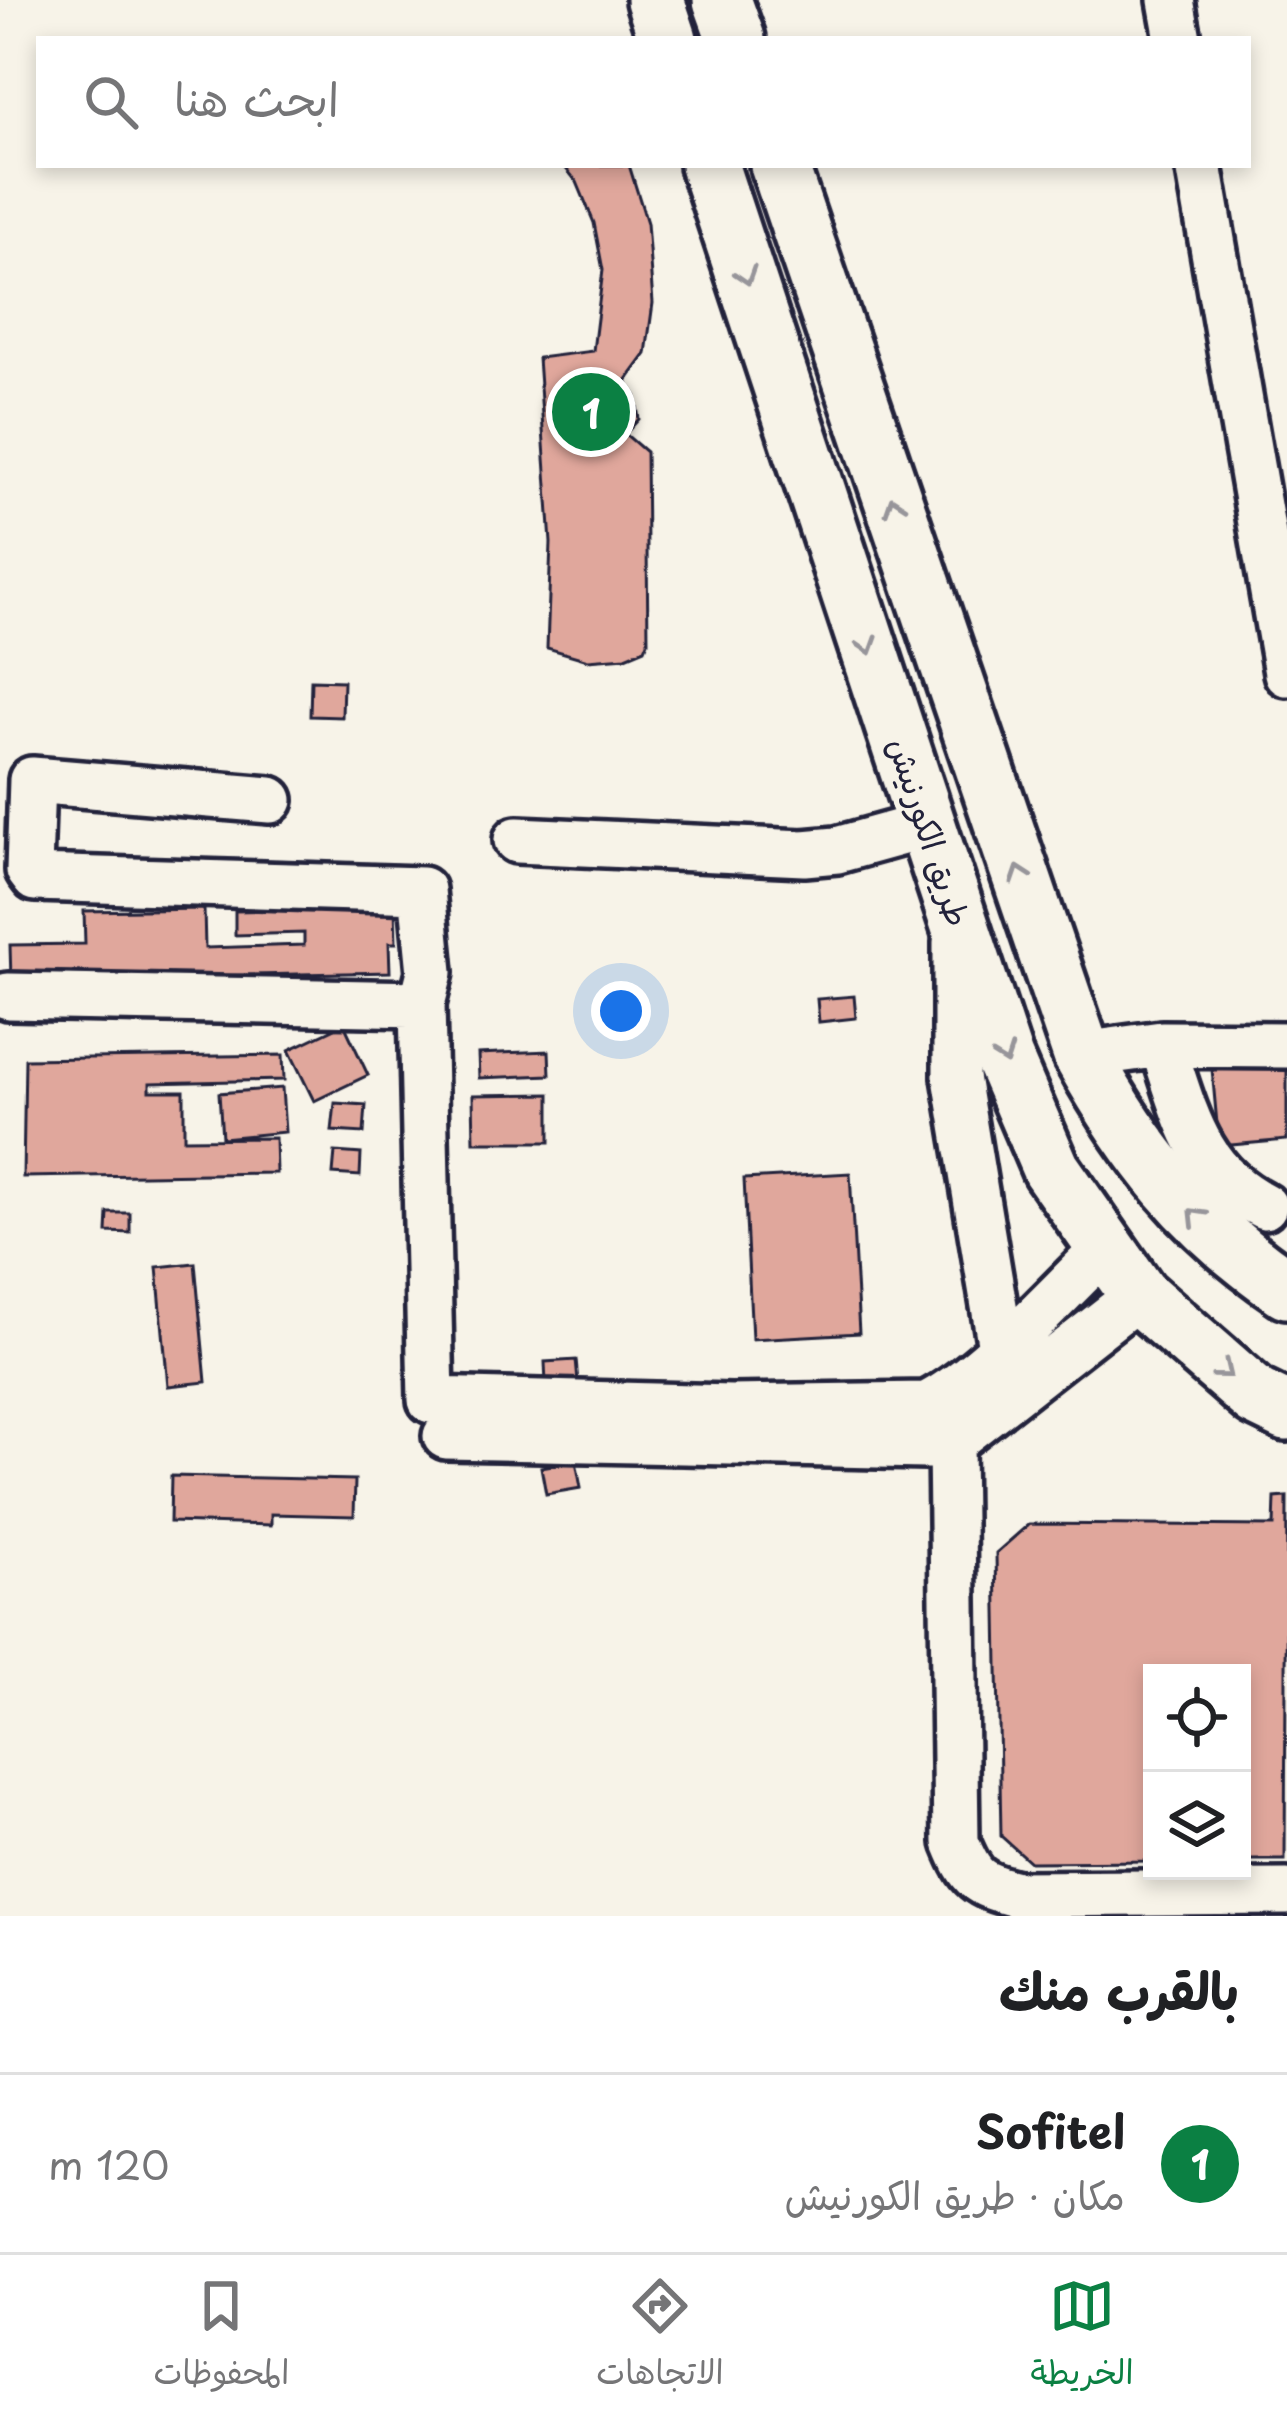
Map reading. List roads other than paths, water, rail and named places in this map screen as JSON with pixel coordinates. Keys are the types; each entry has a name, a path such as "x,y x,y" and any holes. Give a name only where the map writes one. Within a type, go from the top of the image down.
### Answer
{"main road":[{"path":"655,0 667,36"},
{"path":"722,0 735,36"},
{"name":"طريق الكورنيش","path":"710,168 1004,1059 1051,1169 1139,1295 1256,1397 1287,1412"},
{"path":"779,168 1082,1055 1153,1170 1241,1258 1287,1289"}],"street":[{"path":"1171,0 1177,36"},
{"path":"1200,168 1287,673"},
{"path":"270,800 32,780 29,869 35,878 422,890 430,972 422,1004 430,1400 926,1446 951,1442 1139,1295"},
{"path":"517,840 804,853 837,850 927,825"},
{"path":"957,914 956,1077 1000,1348"},
{"path":"8,996 422,1004"},
{"path":"1162,1045 1197,1144 1236,1192 1264,1206"},
{"path":"1082,1055 1162,1045 1287,1045"},
{"path":"446,1436 731,1425 926,1406 1000,1348 1107,1247"},
{"path":"944,1396 951,1442 956,1842 968,1872 986,1887 1016,1894 1287,1892"}],"place":[{"name":"Sofitel","path":"591,412"}]}
